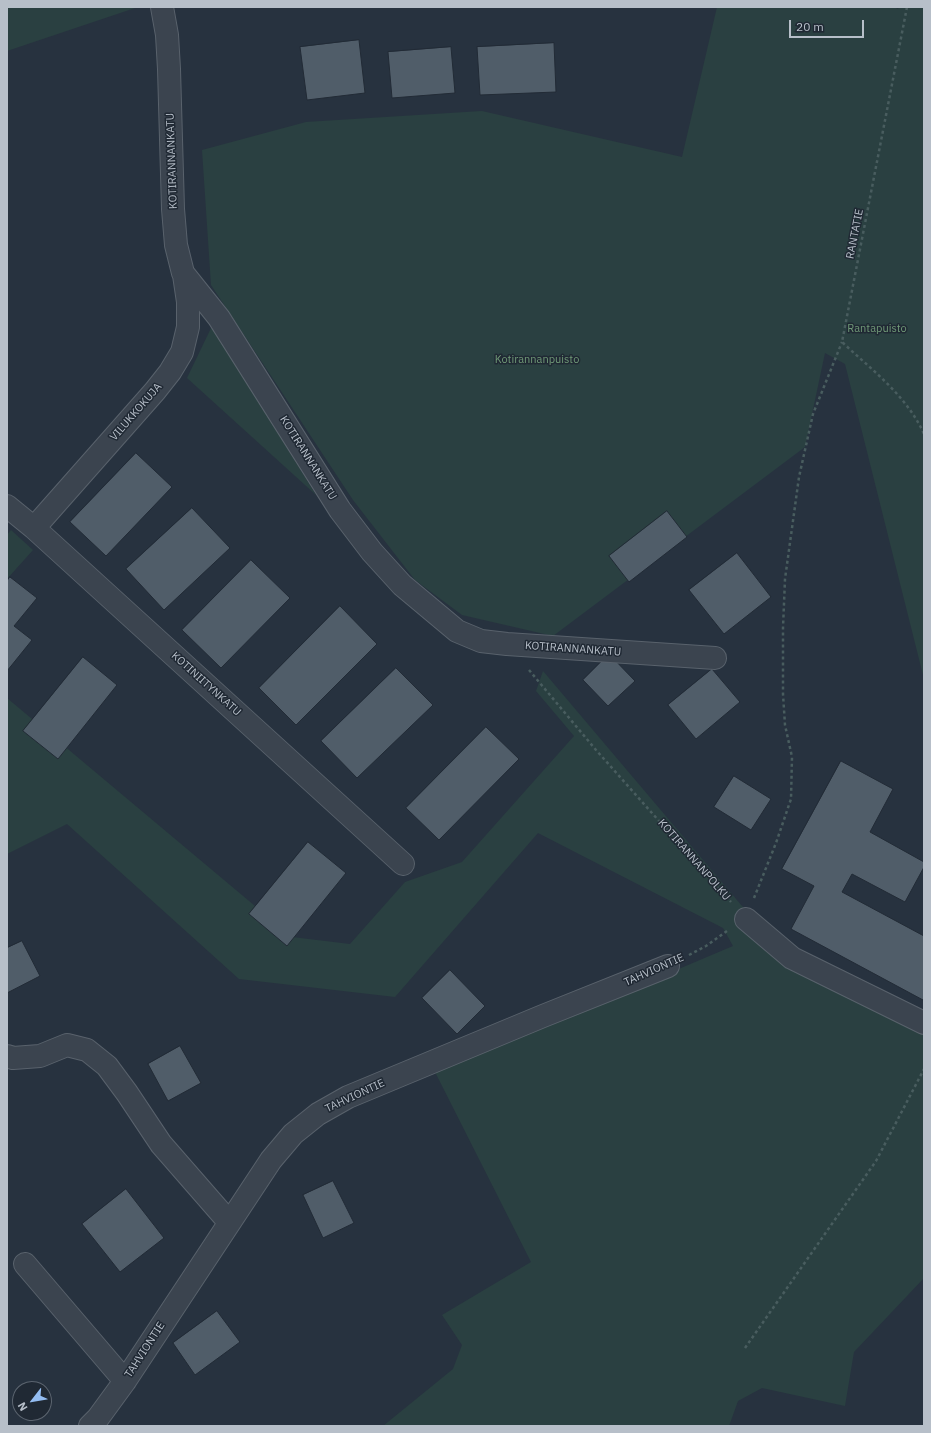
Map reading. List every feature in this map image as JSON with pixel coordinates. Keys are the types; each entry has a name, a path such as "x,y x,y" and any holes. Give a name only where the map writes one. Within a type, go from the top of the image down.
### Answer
{"street":[{"name":"KOTIRANNANKATU","path":"162,7 167,35 169,68 173,208 176,245 183,273 219,318 340,510 372,552 402,585 458,631 481,641 715,658"},
{"name":"VILUKKOKUJA","path":"34,528 155,391 170,372 182,352 188,326 188,302 183,273"},
{"name":"KOTINIITYNKATU","path":"7,506 34,528 403,864"},
{"path":"746,919 792,958 924,1023"},
{"name":"TAHVIONTIE","path":"90,1426 98,1418 125,1381 271,1160 293,1134 318,1114 348,1097 668,966"},
{"path":"7,1056 13,1058 40,1056 67,1045 87,1050 106,1066 127,1093 161,1144 229,1222"},
{"path":"25,1264 125,1381"}],"path":[{"name":"RANTATIE","path":"746,919 792,799 792,757 785,725 782,694 785,579 799,477 813,414 842,342 907,7"},
{"path":"842,342 894,390 919,423 924,434"},
{"name":"KOTIRANNANPOLKU","path":"508,644 596,750 746,919"},
{"name":"TAHVIONTIE","path":"668,966 706,946 746,919"},
{"path":"745,1348 876,1161 924,1069"}],"green space":[{"path":"7,7 138,7 7,51"},
{"name":"Kotirannanpuisto","path":"717,7 894,7 898,9 899,7 924,7 924,679 845,364 825,353 805,447 553,636 462,615 415,580 353,500 211,285 202,150 306,122 482,111 682,157"},
{"path":"212,326 316,495 187,378"},
{"path":"11,530 33,550 7,579 7,535"},
{"path":"543,671 742,906 785,944 924,1017 924,1278 854,1352 845,1406 762,1388 738,1401 729,1426 383,1426 453,1369 462,1345 442,1315 531,1262 435,1072 733,946 723,928 538,833 395,997 239,979 67,824 7,854 7,698 292,937 350,944 405,882 462,862 574,736 536,691"}],"building":[{"path":"359,40 365,93 307,100 300,47"},
{"path":"554,43 556,92 480,95 477,47"},
{"path":"451,47 455,93 392,98 388,52"},
{"path":"136,453 172,487 106,556 70,522"},
{"path":"192,508 230,548 164,610 126,569"},
{"path":"667,511 687,537 629,582 609,556"},
{"path":"737,553 771,597 724,634 689,590"},
{"path":"251,560 290,598 221,668 182,630"},
{"path":"10,577 37,598 14,626 32,640 7,671 7,581"},
{"path":"340,606 377,644 296,725 259,688"},
{"path":"609,654 635,681 608,706 583,680"},
{"path":"83,657 117,685 58,759 23,731"},
{"path":"396,668 433,705 357,778 321,741"},
{"path":"712,669 740,702 696,739 668,705"},
{"path":"486,727 519,759 439,840 406,808"},
{"path":"841,761 893,789 870,832 924,862 924,867 905,902 852,874 842,892 924,936 923,1000 791,929 814,886 782,869"},
{"path":"734,776 771,799 751,830 714,807"},
{"path":"308,842 346,873 287,946 249,914"},
{"path":"22,941 40,976 7,993 7,948"},
{"path":"450,970 485,1006 457,1034 422,998"},
{"path":"180,1046 201,1083 168,1101 148,1064"},
{"path":"333,1181 354,1223 323,1238 303,1195"},
{"path":"126,1189 164,1238 120,1272 82,1224"},
{"path":"217,1311 240,1342 195,1375 173,1343"}],"park label":[{"name":"Rantapuisto","path":"877,329"}]}
